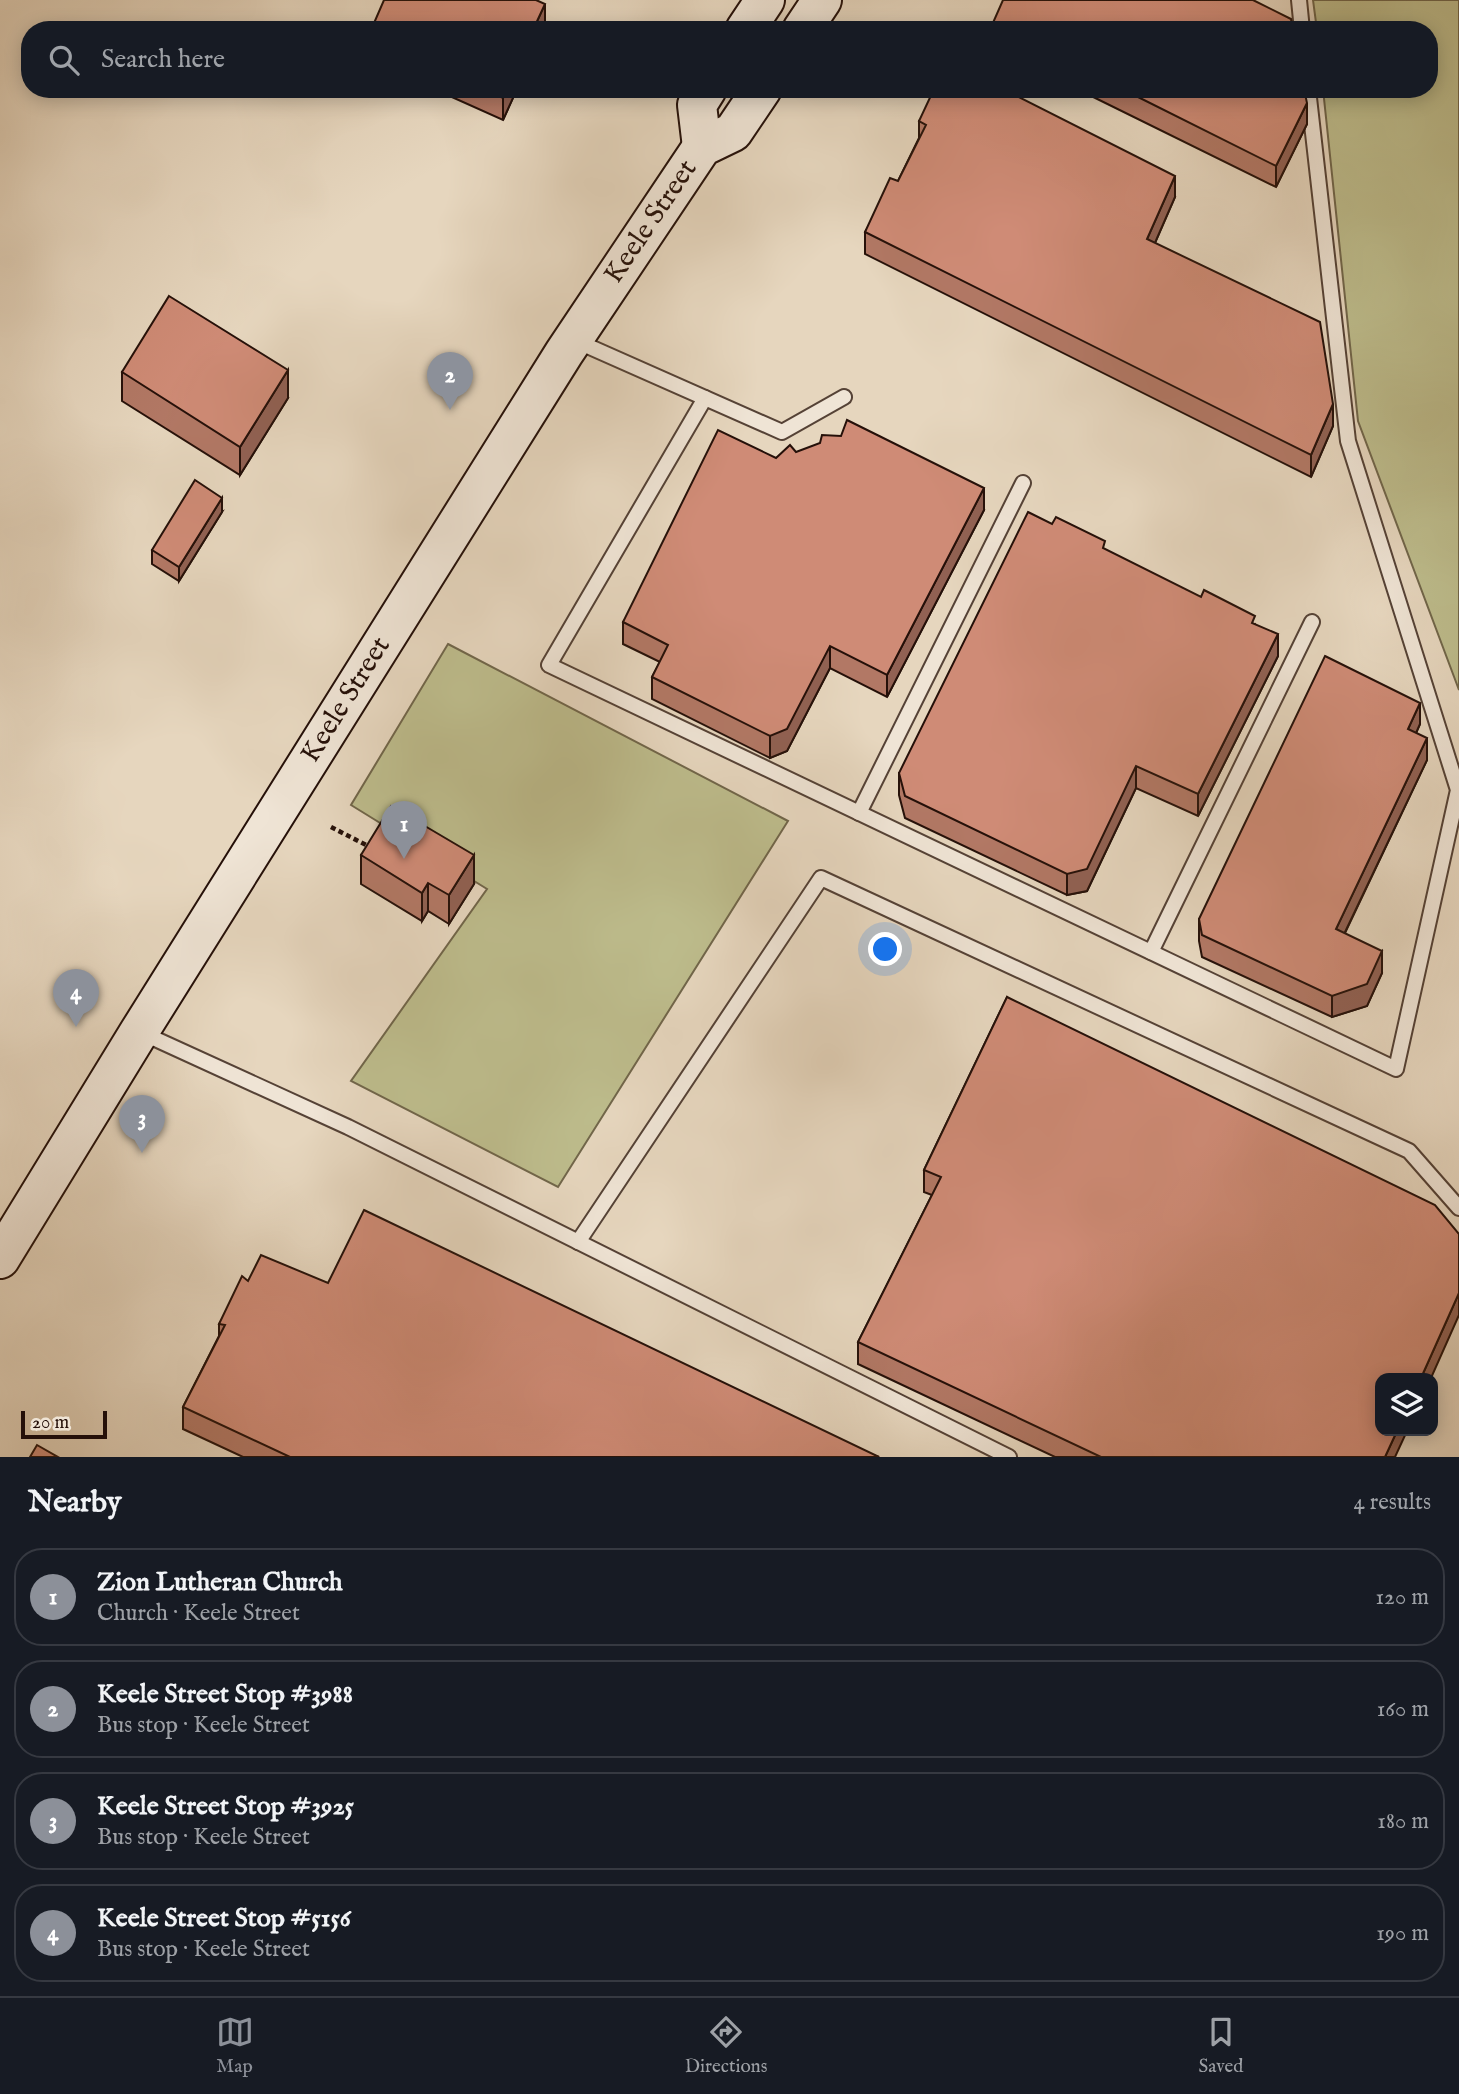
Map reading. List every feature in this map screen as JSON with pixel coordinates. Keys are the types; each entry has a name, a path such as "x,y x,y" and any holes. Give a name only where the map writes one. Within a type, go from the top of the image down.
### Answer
{"main road":[{"path":"751,21 765,0"},
{"path":"808,21 822,0"},
{"name":"Keele Street","path":"701,98 697,105 702,147"},
{"name":"Keele Street","path":"0,1259 573,339 702,147 733,132 756,98"}],"lane":[{"path":"1298,0 1301,21"},
{"path":"705,398 549,665 1396,1069 1458,790 1348,441 1309,98"},
{"path":"573,339 782,432 844,397"},
{"path":"859,813 1023,483"},
{"path":"1152,952 1312,622"},
{"path":"578,1242 821,878 1409,1151 1459,1208"},
{"path":"139,1032 348,1127 1009,1457"}],"path":[{"path":"331,827 373,849"}],"shaded area":[{"path":"1313,0 1459,0 1459,690 1358,421 1324,98 1438,98 1438,21 1316,21"},
{"path":"448,644 788,821 558,1187 351,1081 487,889 351,805"}],"building":[{"path":"384,0 536,0 545,4 537,21 375,21"},
{"path":"1003,0 1253,0 1291,21 994,21"},
{"path":"930,98 1021,98 1175,176 1147,239 1320,322 1333,404 1311,455 865,232 890,178 898,181 926,125 919,121"},
{"path":"1140,98 1306,98 1307,103 1276,166"},
{"path":"169,296 288,370 240,447 122,372"},
{"path":"847,420 984,488 887,675 830,646 787,729 770,736 652,677 668,645 623,622 718,430 776,458 790,445 796,452 820,443 822,435 841,436"},
{"path":"195,480 222,498 179,567 152,550"},
{"path":"1028,512 1052,524 1056,517 1105,541 1103,548 1201,597 1204,590 1255,616 1252,623 1278,634 1198,794 1136,766 1087,869 1067,874 905,796 899,773"},
{"path":"1325,656 1420,703 1408,729 1427,738 1336,929 1382,951 1367,984 1332,996 1202,935 1199,919"},
{"path":"391,806 474,855 449,895 428,883 422,893 361,855"},
{"path":"1007,997 1435,1205 1459,1234 1459,1293 1423,1373 1375,1373 1375,1436 1395,1436 1385,1457 1101,1457 858,1342 941,1177 924,1170"},
{"path":"364,1210 879,1457 290,1457 183,1407 225,1325 219,1324 242,1276 248,1281 261,1255 328,1283"},
{"path":"37,1445 58,1457 30,1457"}],"place":[{"name":"Keele Street Stop #3988","path":"450,410"},
{"name":"Zion Lutheran Church","path":"404,859"},
{"name":"Keele Street Stop #5156","path":"76,1027"},
{"name":"Keele Street Stop #3925","path":"142,1153"}]}
